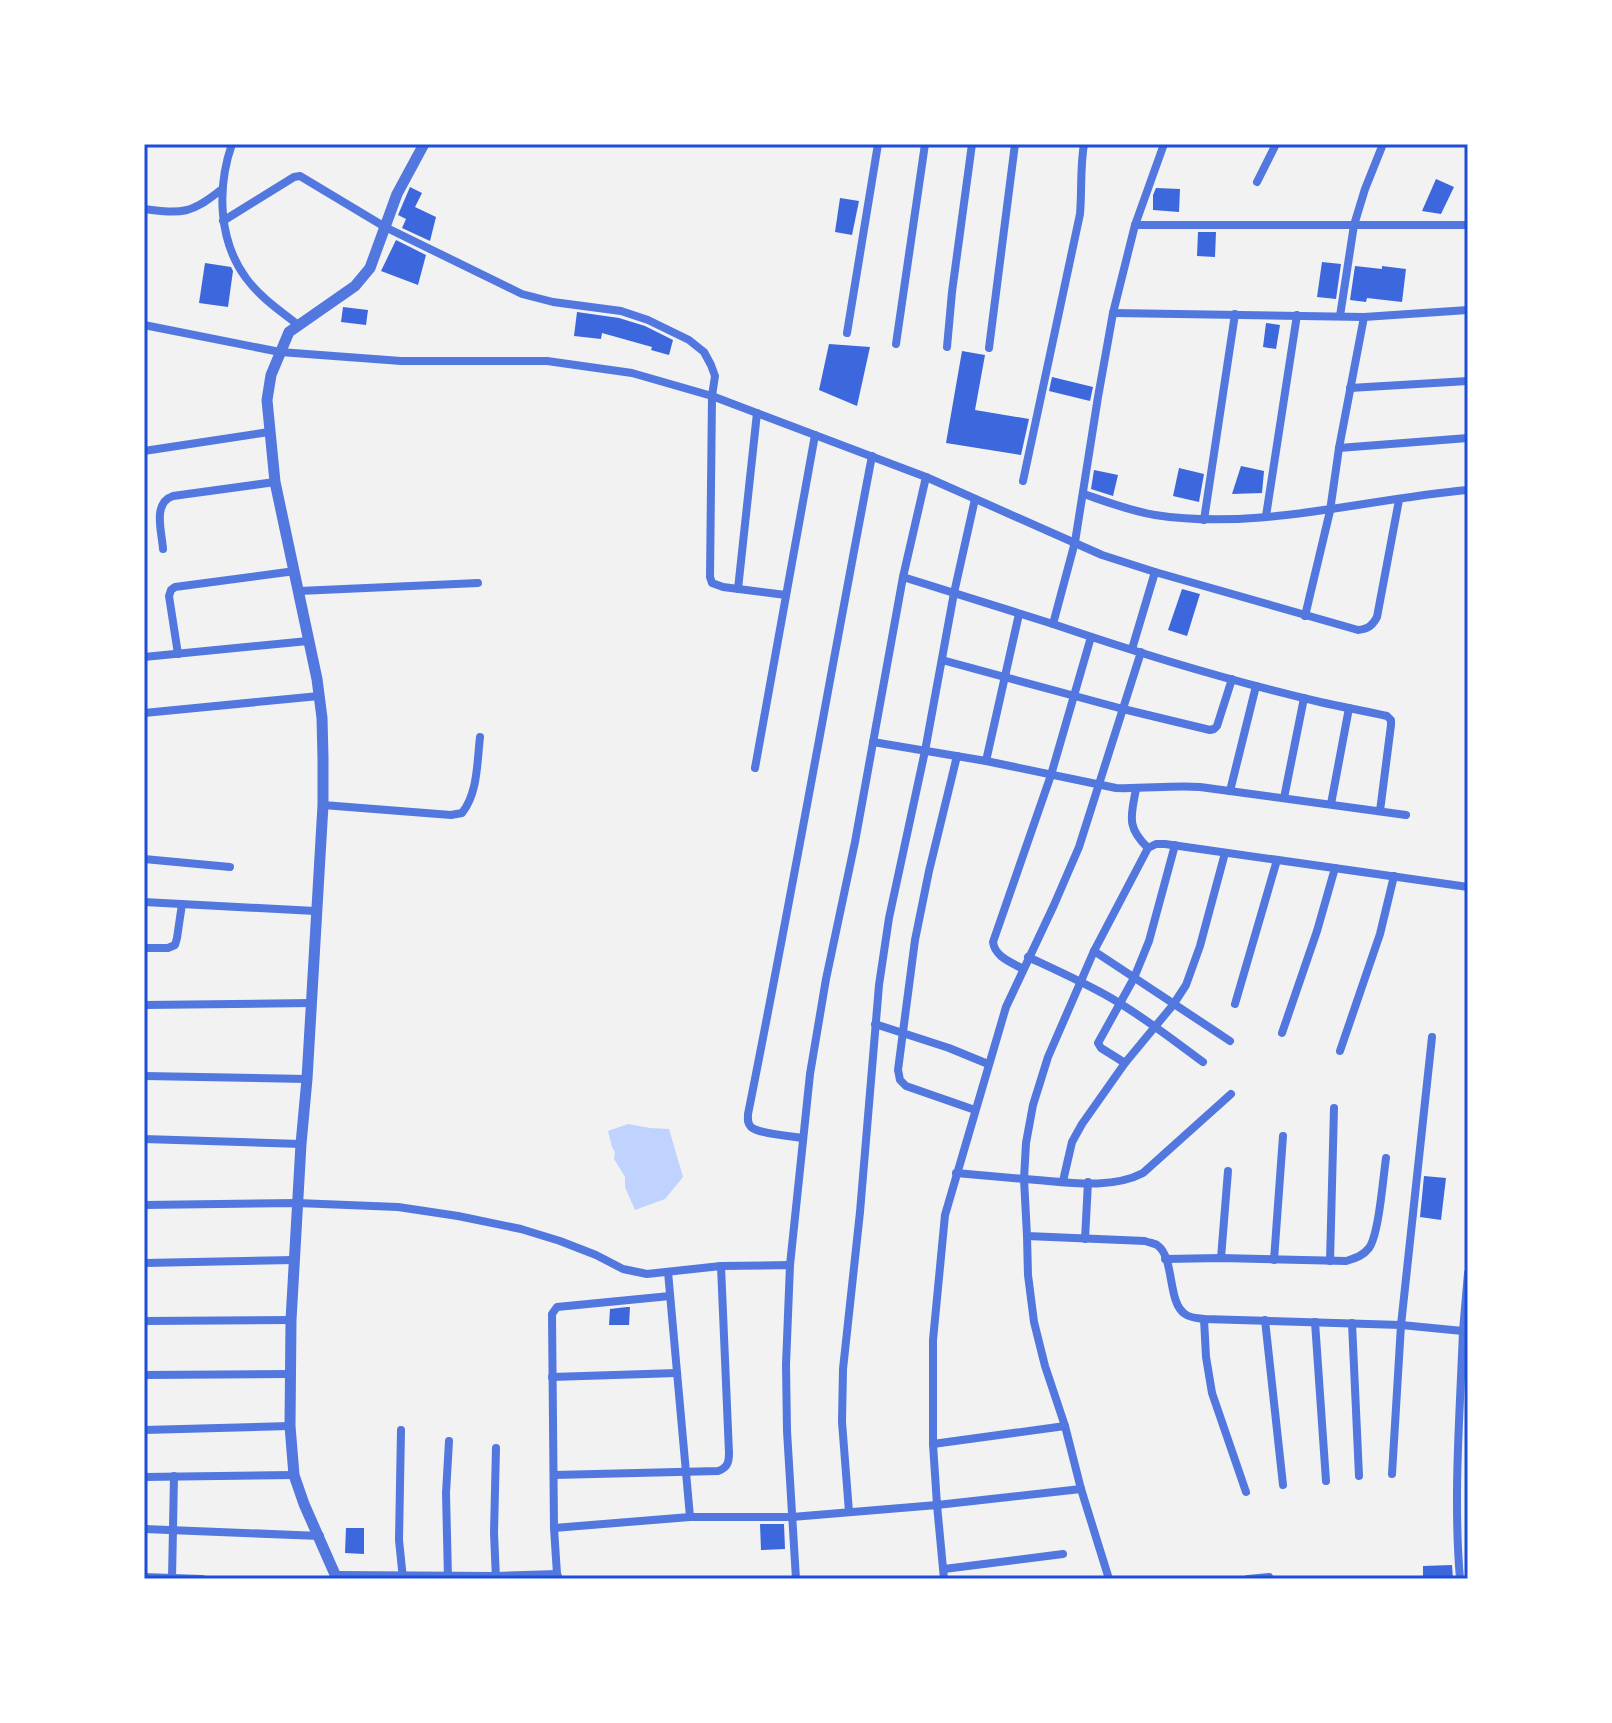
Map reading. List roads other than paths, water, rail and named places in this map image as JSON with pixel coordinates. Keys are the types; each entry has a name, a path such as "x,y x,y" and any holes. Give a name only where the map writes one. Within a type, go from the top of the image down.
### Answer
{"street":[{"path":"232,144 222,189 223,221 232,252 245,277 266,300 287,338"},
{"path":"424,144 397,194 370,268 355,286 287,338 271,375 267,400 275,482 319,696 322,731 323,805 297,1203 290,1426 294,1475 337,1577 558,1576 554,1528 552,1314 557,1307 670,1296"},
{"path":"847,333 878,144"},
{"path":"896,344 925,144"},
{"path":"947,347 972,144"},
{"path":"989,348 1015,144"},
{"path":"1023,481 1080,214 1084,144"},
{"path":"1053,624 1075,542 1113,313 1135,225 1164,144"},
{"path":"1257,182 1276,144"},
{"path":"1340,316 1354,225 1383,144"},
{"path":"223,221 300,176 385,227 522,294 553,302 621,311 689,340 704,352 715,376 712,583 786,595"},
{"path":"144,209 172,213 191,210 222,189"},
{"path":"1135,225 1468,225"},
{"path":"1113,313 1364,317 1468,310"},
{"path":"1204,520 1235,314"},
{"path":"1266,516 1297,315"},
{"path":"1305,616 1330,511 1364,317"},
{"path":"144,325 287,338 401,361 547,361 632,373 713,392 757,413 926,477 1102,555 1358,630 1373,625 1377,617 1399,500"},
{"path":"1350,388 1468,381"},
{"path":"738,589 757,413"},
{"path":"144,451 269,432"},
{"path":"755,768 815,435"},
{"path":"1339,448 1468,438"},
{"path":"803,1138 751,1127 748,1114 783,942 872,456"},
{"path":"796,1579 786,1365 790,1265 810,1074 903,577 926,477"},
{"path":"163,549 160,517 165,499 275,482"},
{"path":"1083,498 1154,515 1204,520 1330,511 1468,490"},
{"path":"849,1512 842,1422 843,1369 860,1212 875,1024 889,918 975,499"},
{"path":"178,654 169,596 175,587 295,571"},
{"path":"1063,1554 944,1574 933,1444 933,1340 945,1215 956,1173 1006,1007 1079,847 1123,709 1155,572"},
{"path":"903,577 1256,686 1387,716 1391,725 1380,811"},
{"path":"299,591 478,583"},
{"path":"986,761 1019,614"},
{"path":"1023,969 998,954 993,942 1051,775 1091,637"},
{"path":"144,657 308,641"},
{"path":"942,660 1210,730 1217,726 1232,679"},
{"path":"1230,791 1256,686"},
{"path":"144,713 319,696"},
{"path":"1284,798 1304,698"},
{"path":"1331,804 1349,708"},
{"path":"323,805 451,815 462,813 473,795 480,737"},
{"path":"873,742 986,761 1099,785 1136,789 1175,785 1406,815"},
{"path":"957,756 915,940 898,1070 900,1080 906,1086 975,1110"},
{"path":"1136,789 1131,820 1137,838 1148,848"},
{"path":"1109,1579 1034,1322 1028,1275 1024,1179 1033,1105 1048,1057 1094,951 1148,848 1156,844 1468,887"},
{"path":"1125,1063 1098,1043 1134,978 1149,941 1175,845"},
{"path":"1063,1181 1072,1142 1082,1124 1186,985 1195,965 1225,853"},
{"path":"144,859 230,867"},
{"path":"1235,1004 1277,860"},
{"path":"1282,1033 1335,868"},
{"path":"1340,1051 1380,934 1394,876"},
{"path":"144,902 315,911"},
{"path":"144,948 175,945 182,904"},
{"path":"1094,951 1230,1041"},
{"path":"1028,957 1120,1003 1203,1062"},
{"path":"144,1005 311,1003"},
{"path":"875,1024 988,1064"},
{"path":"1392,1474 1401,1325 1432,1037"},
{"path":"144,1076 307,1079"},
{"path":"956,1173 1110,1183 1129,1180 1143,1173 1231,1094"},
{"path":"1330,1261 1334,1108"},
{"path":"1274,1260 1283,1136"},
{"path":"144,1139 301,1144"},
{"path":"1165,1259 1346,1261 1361,1256 1371,1246 1375,1233 1386,1158"},
{"path":"1221,1258 1228,1171"},
{"path":"1085,1239 1088,1182"},
{"path":"144,1205 297,1203 398,1207 521,1229 596,1255 623,1269 647,1274 721,1266 790,1265"},
{"path":"1027,1236 1145,1241 1157,1245 1163,1252 1182,1313 1189,1316 1401,1325 1466,1331"},
{"path":"144,1263 294,1260"},
{"path":"554,1475 718,1471 724,1468 729,1461 721,1266"},
{"path":"668,1272 690,1517"},
{"path":"1460,1579 1457,1479 1468,1273"},
{"path":"1204,1319 1212,1393 1246,1492"},
{"path":"144,1321 291,1320"},
{"path":"1265,1320 1283,1485"},
{"path":"1315,1322 1326,1481"},
{"path":"1352,1323 1359,1476"},
{"path":"552,1377 677,1373"},
{"path":"144,1375 290,1374"},
{"path":"144,1430 290,1426"},
{"path":"933,1444 1065,1426"},
{"path":"401,1430 399,1504 403,1578"},
{"path":"448,1578 446,1493 449,1441"},
{"path":"496,1448 496,1578"},
{"path":"144,1477 294,1475"},
{"path":"172,1578 174,1476"},
{"path":"554,1528 690,1517 792,1517 1081,1489"},
{"path":"144,1529 320,1536"},
{"path":"144,1577 202,1579"},
{"path":"1248,1579 1269,1577"}],"water":[{"path":"628,1124 669,1129 683,1177 665,1199 635,1210 625,1187 625,1177 614,1159 615,1152 608,1131"}]}
